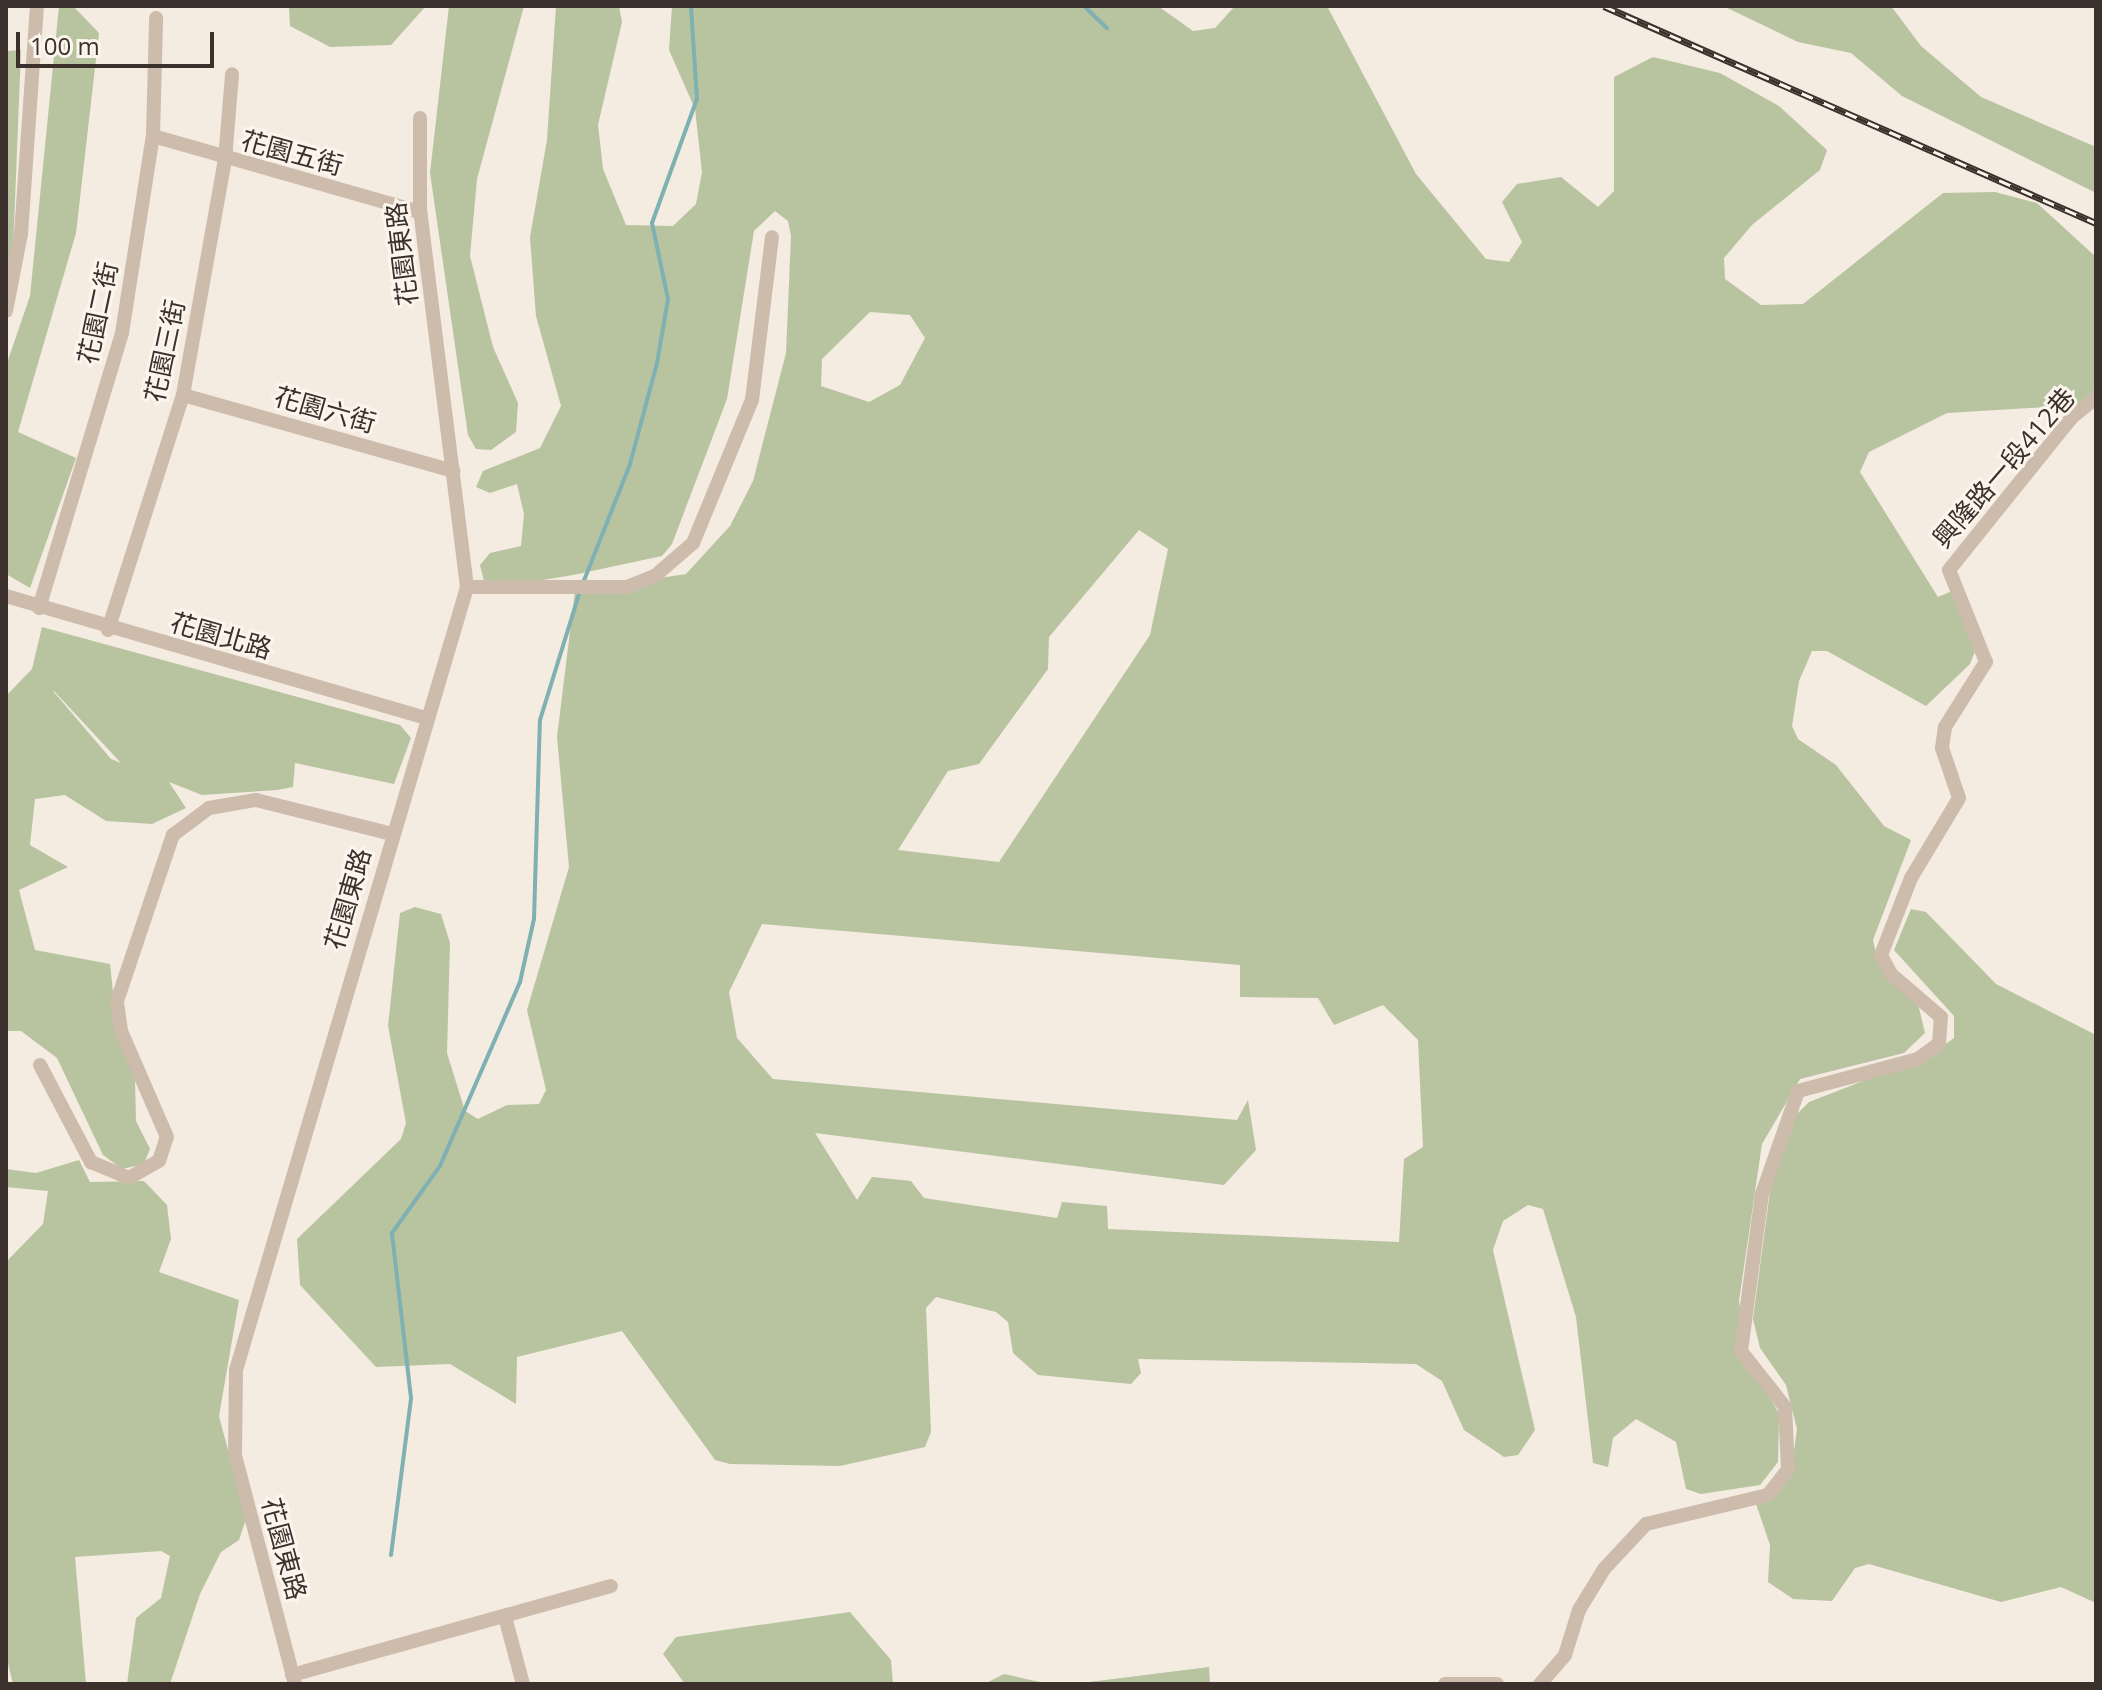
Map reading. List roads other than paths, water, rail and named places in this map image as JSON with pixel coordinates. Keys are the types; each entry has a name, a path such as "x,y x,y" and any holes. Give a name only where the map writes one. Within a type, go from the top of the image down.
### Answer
{"street":[{"path":"6,311 21,234 37,6"},
{"name":"花園二街","path":"39,608 122,333 153,136 156,18"},
{"name":"花園三街","path":"108,630 183,395 225,160 232,74"},
{"name":"花園東路","path":"294,1680 235,1455 236,1370 425,718 467,587 420,212 420,118"},
{"name":"花園五街","path":"153,136 225,160 420,212"},
{"path":"467,587 601,589 656,575 693,543 752,400 767,323 772,237"},
{"name":"花園六街","path":"183,395 454,471"},
{"name":"興隆路一段412巷","path":"1540,1684 1565,1655 1579,1610 1604,1569 1646,1524 1768,1495 1788,1469 1785,1407 1749,1366 1741,1329 1762,1194 1791,1102 1806,1084 1918,1059 1939,1044 1945,1029 1881,955 1911,878 1959,798 1942,748 1945,727 1986,662 1949,570 2071,418 2096,398"},
{"name":"花園北路","path":"6,596 108,630 425,718"},
{"path":"40,1065 91,1162 129,1178 159,1161 167,1137 121,1031 117,1001 173,835 209,808 256,800 392,834"},
{"path":"294,1680 611,1586"},
{"path":"505,1617 523,1684"},
{"path":"1445,1684 1497,1684"}],"waterway":[{"path":"583,583 630,464 657,363 668,299 652,223 697,99 691,6"},
{"path":"1084,6 1107,28"},
{"path":"391,1555 411,1398 392,1233 440,1166 520,982 534,919 540,720 580,591"}],"railway":[{"path":"1604,6 2096,223"}]}
